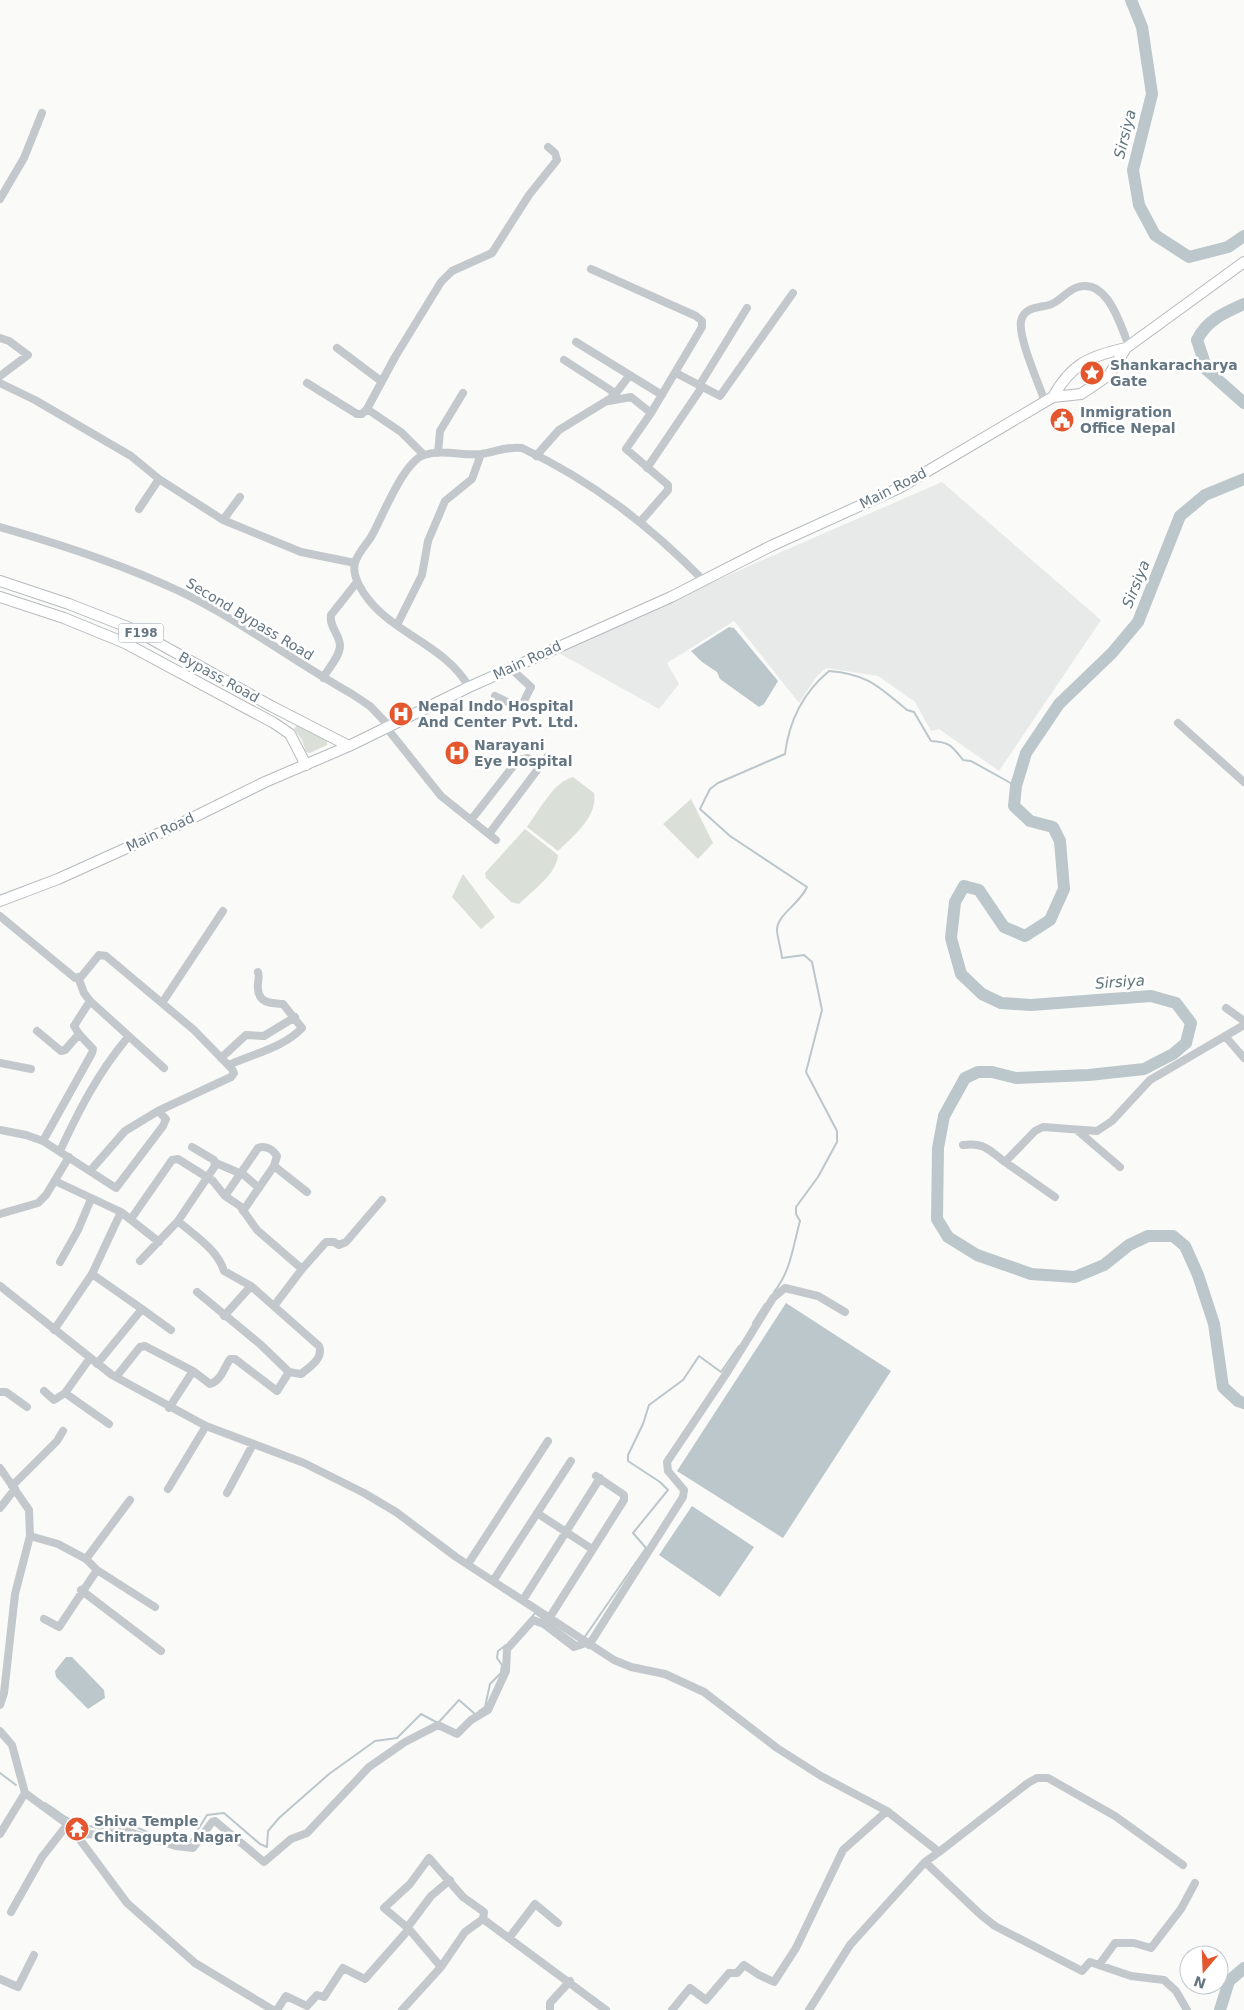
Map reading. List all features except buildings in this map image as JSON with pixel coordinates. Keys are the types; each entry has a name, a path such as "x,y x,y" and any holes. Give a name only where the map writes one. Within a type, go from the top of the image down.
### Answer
{"main road":[{"path":"1049,400 1081,394 1109,376 1127,347 1244,262"},
{"path":"1049,400 1063,378 1069,373 1098,354 1127,347"},
{"name":"Main Road","path":"0,901 65,876 182,823 265,782 349,746 510,668 671,597 770,546 899,488 1049,400"},
{"name":"Bypass Road","path":"0,581 69,604 135,630 272,706"},
{"name":"Bypass Road","path":"0,596 64,618 125,643 265,720"},
{"path":"64,618 69,604"},
{"path":"265,720 272,706"},
{"name":"F198","path":"272,706 349,746"},
{"name":"F198","path":"265,720 290,734 306,765"}],"street":[{"path":"0,199 24,158 42,114"},
{"path":"307,382 357,414 362,414 368,409 381,381 446,276 472,260 484,258 492,252 529,195 556,160 555,153 548,147"},
{"path":"592,269 696,316 702,321 702,327 676,373 626,449 668,485 668,490 641,521"},
{"path":"1049,400 1022,335 1022,318 1027,311 1058,301 1079,287 1088,287 1098,291 1112,303 1127,347"},
{"path":"676,373 716,396 724,393 793,293"},
{"path":"647,468 747,308"},
{"path":"0,338 9,341 28,355 0,376"},
{"path":"576,342 662,396"},
{"path":"337,348 381,381"},
{"path":"564,360 612,391 611,399"},
{"path":"536,456 559,430 611,399 629,376"},
{"path":"0,383 35,400 123,451 158,479 223,520 301,552 355,563"},
{"path":"438,453 440,431 463,393"},
{"path":"611,399 631,397 651,413"},
{"path":"368,409 402,432 424,455"},
{"path":"469,687 461,672 451,662 397,625 375,607 357,582 355,563 372,536 398,483 416,460 424,455 438,453 481,454 513,447 522,448 610,499 641,521 703,580"},
{"path":"397,625 422,575 428,541 445,501 472,479 481,454"},
{"path":"139,509 158,479"},
{"path":"223,520 240,497"},
{"name":"Second Bypass Road","path":"0,527 80,552 179,591 276,646 370,706 388,726 441,796 496,840"},
{"path":"324,678 339,651 340,644 330,622 331,615 357,582"},
{"path":"495,696 516,706 531,691 528,683 510,668"},
{"path":"1178,723 1243,777"},
{"path":"488,834 548,757"},
{"path":"471,820 518,760 528,758 540,766"},
{"path":"162,1003 223,911"},
{"path":"0,916 52,961 78,977 84,993 90,1001 164,1068"},
{"path":"78,977 81,977 99,954 106,956 162,1003 222,1058 234,1073 231,1077 158,1111 125,1131 90,1171"},
{"path":"229,1065 267,1051 297,1034 302,1028 283,1004 270,1004 262,1000 258,989 258,972"},
{"path":"43,1141 92,1053 93,1049 74,1026 90,1001"},
{"path":"1005,1162 1035,1131 1043,1127 1097,1131 1112,1121 1150,1080 1244,1023 1226,1008"},
{"path":"222,1058 246,1035 264,1036 295,1017"},
{"path":"37,1031 61,1051 65,1050 79,1034"},
{"path":"1225,1036 1244,1058"},
{"path":"60,1151 97,1077 128,1037"},
{"path":"0,1063 31,1070"},
{"path":"0,1130 26,1134 43,1141 114,1188 117,1187 164,1126 166,1119 158,1111"},
{"path":"1077,1129 1120,1167"},
{"path":"963,1145 976,1143 983,1145 1055,1196"},
{"path":"225,1196 255,1152 262,1146 277,1156 274,1166 243,1211"},
{"path":"192,1147 216,1163 240,1174 259,1188"},
{"path":"2,1211 38,1203 55,1182 69,1157"},
{"path":"131,1219 172,1160 184,1162 207,1179 213,1181 225,1196 236,1202 257,1230 302,1269"},
{"path":"140,1261 178,1221 216,1163"},
{"path":"274,1166 308,1192"},
{"path":"55,1182 121,1212 159,1242"},
{"path":"60,1262 78,1230 91,1199"},
{"path":"274,1306 302,1269 326,1242 334,1242 339,1245 346,1242 382,1200"},
{"path":"54,1330 92,1274 121,1212"},
{"path":"178,1221 213,1251 220,1259 224,1271 251,1286 319,1346 320,1355 301,1374 289,1372 260,1344 197,1292"},
{"path":"92,1274 171,1330"},
{"path":"0,1286 116,1378 169,1408 206,1426 304,1463 364,1493 396,1512 493,1581 614,1660 631,1667 665,1674 689,1683 704,1692 777,1748 821,1776 887,1811 939,1852"},
{"path":"224,1316 251,1286"},
{"path":"77,1836 85,1834 103,1835 119,1829 176,1846 193,1848 212,1822 215,1821 264,1862 291,1839 307,1833 369,1767 404,1742 438,1725 456,1734 460,1733 471,1720 488,1710 506,1671 507,1649 533,1620 544,1624 574,1647 584,1641 683,1497 684,1490 668,1471 667,1462 728,1372 773,1298 785,1288 805,1291 845,1312"},
{"path":"97,1364 142,1309"},
{"path":"116,1378 140,1347 145,1346 193,1372 210,1384 218,1380 230,1359 235,1359 277,1391 289,1372"},
{"path":"44,1391 54,1400 64,1393 90,1358"},
{"path":"169,1408 193,1372"},
{"path":"0,1392 6,1392 27,1407"},
{"path":"64,1393 109,1424"},
{"path":"168,1489 206,1426"},
{"path":"0,1508 13,1488 64,1431"},
{"path":"468,1564 548,1441"},
{"path":"227,1494 253,1444"},
{"path":"493,1581 570,1461"},
{"path":"0,1468 29,1510 30,1536 14,1594 4,1693 0,1705"},
{"path":"523,1600 598,1477 619,1490 624,1495 624,1500 550,1617"},
{"path":"86,1559 130,1500"},
{"path":"537,1513 592,1549"},
{"path":"30,1536 58,1544 86,1559 97,1570 155,1607"},
{"path":"44,1619 59,1627 81,1590 97,1570"},
{"path":"81,1590 161,1651"},
{"path":"0,1731 12,1745 25,1793 67,1825 127,1903 151,1927 195,1963 275,2010 286,1996 307,2006 317,1994 324,1997 343,1968 365,1979 408,1928 431,1896 450,1880"},
{"path":"809,2010 850,1945 925,1862 1037,1778 1048,1778 1115,1816 1184,1865"},
{"path":"0,1834 25,1793"},
{"path":"672,2010 690,1988 706,2000 724,1977 729,1973 737,1973 744,1965 774,1982 796,1948 843,1850 887,1811"},
{"path":"11,1912 42,1858 67,1825"},
{"path":"402,2010 441,1967 465,1932 483,1919 484,1912 464,1896 429,1858 410,1884 384,1908 408,1928 441,1967"},
{"path":"925,1862 980,1915 995,1926 1082,1971 1090,1962 1131,1976 1164,1980 1176,1991 1188,2010"},
{"path":"1099,1965 1115,1943 1134,1943 1151,1948 1181,1908 1195,1883"},
{"path":"509,1938 535,1904 558,1923"},
{"path":"483,1919 570,1981 606,2010"},
{"path":"0,1979 18,1987 34,1955"},
{"path":"550,2010 550,2003 570,1981"}],"shaded area":[{"path":"942,482 1101,620 999,771 939,729 931,731 915,702 878,676 826,668 817,676 799,703 734,621 667,663 679,684 659,709 559,653 751,565"},
{"path":"729,627 734,628 778,681 764,704 759,707 720,679 717,672 702,662 691,651"},
{"path":"298,724 327,740 327,745 310,753 306,752 302,740 294,729"},
{"path":"573,777 594,793 594,802 592,810 583,825 558,851 527,827 553,791 566,780"},
{"path":"691,799 713,843 698,859 663,824"},
{"path":"525,829 558,855 557,862 549,875 519,904 511,902 486,878 485,873"},
{"path":"463,874 495,917 481,929 452,897"},
{"path":"786,1303 891,1371 783,1538 677,1471"},
{"path":"692,1506 754,1547 720,1597 659,1555"},
{"path":"66,1657 72,1657 104,1690 105,1698 88,1709 56,1677 55,1671"}],"waterway":[{"name":"Sirsiya","path":"1131,0 1142,27 1152,94 1133,170 1139,205 1155,235 1189,257 1228,247 1244,236"},
{"name":"Sirsiya","path":"1244,304 1211,322 1197,340 1207,370 1244,403"},
{"name":"Sirsiya","path":"1244,479 1205,495 1180,516 1138,622 1112,653 1059,704 1026,753 1016,786 1014,806 1030,821 1053,827 1060,841 1064,889 1050,920 1025,936 1004,927 979,890 964,886 955,902 951,938 961,974 982,994 1001,1003 1031,1005 1151,996 1176,1003 1191,1023 1186,1043 1173,1054 1144,1069 1089,1075 1016,1078 992,1072 978,1072 965,1078 944,1116 938,1148 937,1219 948,1237 977,1255 1031,1274 1075,1277 1104,1265 1129,1245 1148,1236 1173,1236 1185,1246 1198,1275 1214,1324 1223,1387 1238,1401 1244,1403"},
{"path":"774,1292 788,1267 793,1249 800,1221 796,1214 796,1207 818,1177 837,1142 837,1131 806,1072 822,1010 812,962 804,955 782,958 777,931 780,920 807,887 730,836 700,809 710,789 718,783 785,754 790,730 799,708 812,688 829,671 854,675 872,683 907,710 914,712 931,741 947,744 963,760 971,761 1016,786"},
{"path":"753,1323 765,1304"},
{"path":"584,1638 646,1548 633,1533 668,1490 660,1482 628,1461 628,1455 643,1424 649,1405 683,1380 699,1356 721,1372 739,1346"},
{"path":"531,1618 535,1613 577,1643"},
{"path":"479,1711 485,1707 490,1684 501,1673 502,1665 497,1658 498,1651 506,1645"},
{"path":"45,1803 69,1819 85,1825 101,1829 116,1818 156,1836 190,1842 207,1815 224,1813 260,1844 267,1847 268,1831 279,1818 329,1774 375,1741 397,1738 421,1714 438,1723 459,1700 475,1714"},
{"path":"0,1773 16,1785"},
{"name":"Sirsiya","path":"1220,2010 1229,1981 1244,1968"}],"place":[{"name":"Shankaracharya Gate","path":"1092,373"},
{"name":"Inmigration Office Nepal","path":"1062,420"},
{"name":"Nepal Indo Hospital And Center Pvt. Ltd.","path":"401,714"},
{"name":"Narayani Eye Hospital","path":"457,753"},
{"name":"Shiva Temple Chitragupta Nagar","path":"77,1829"}]}
